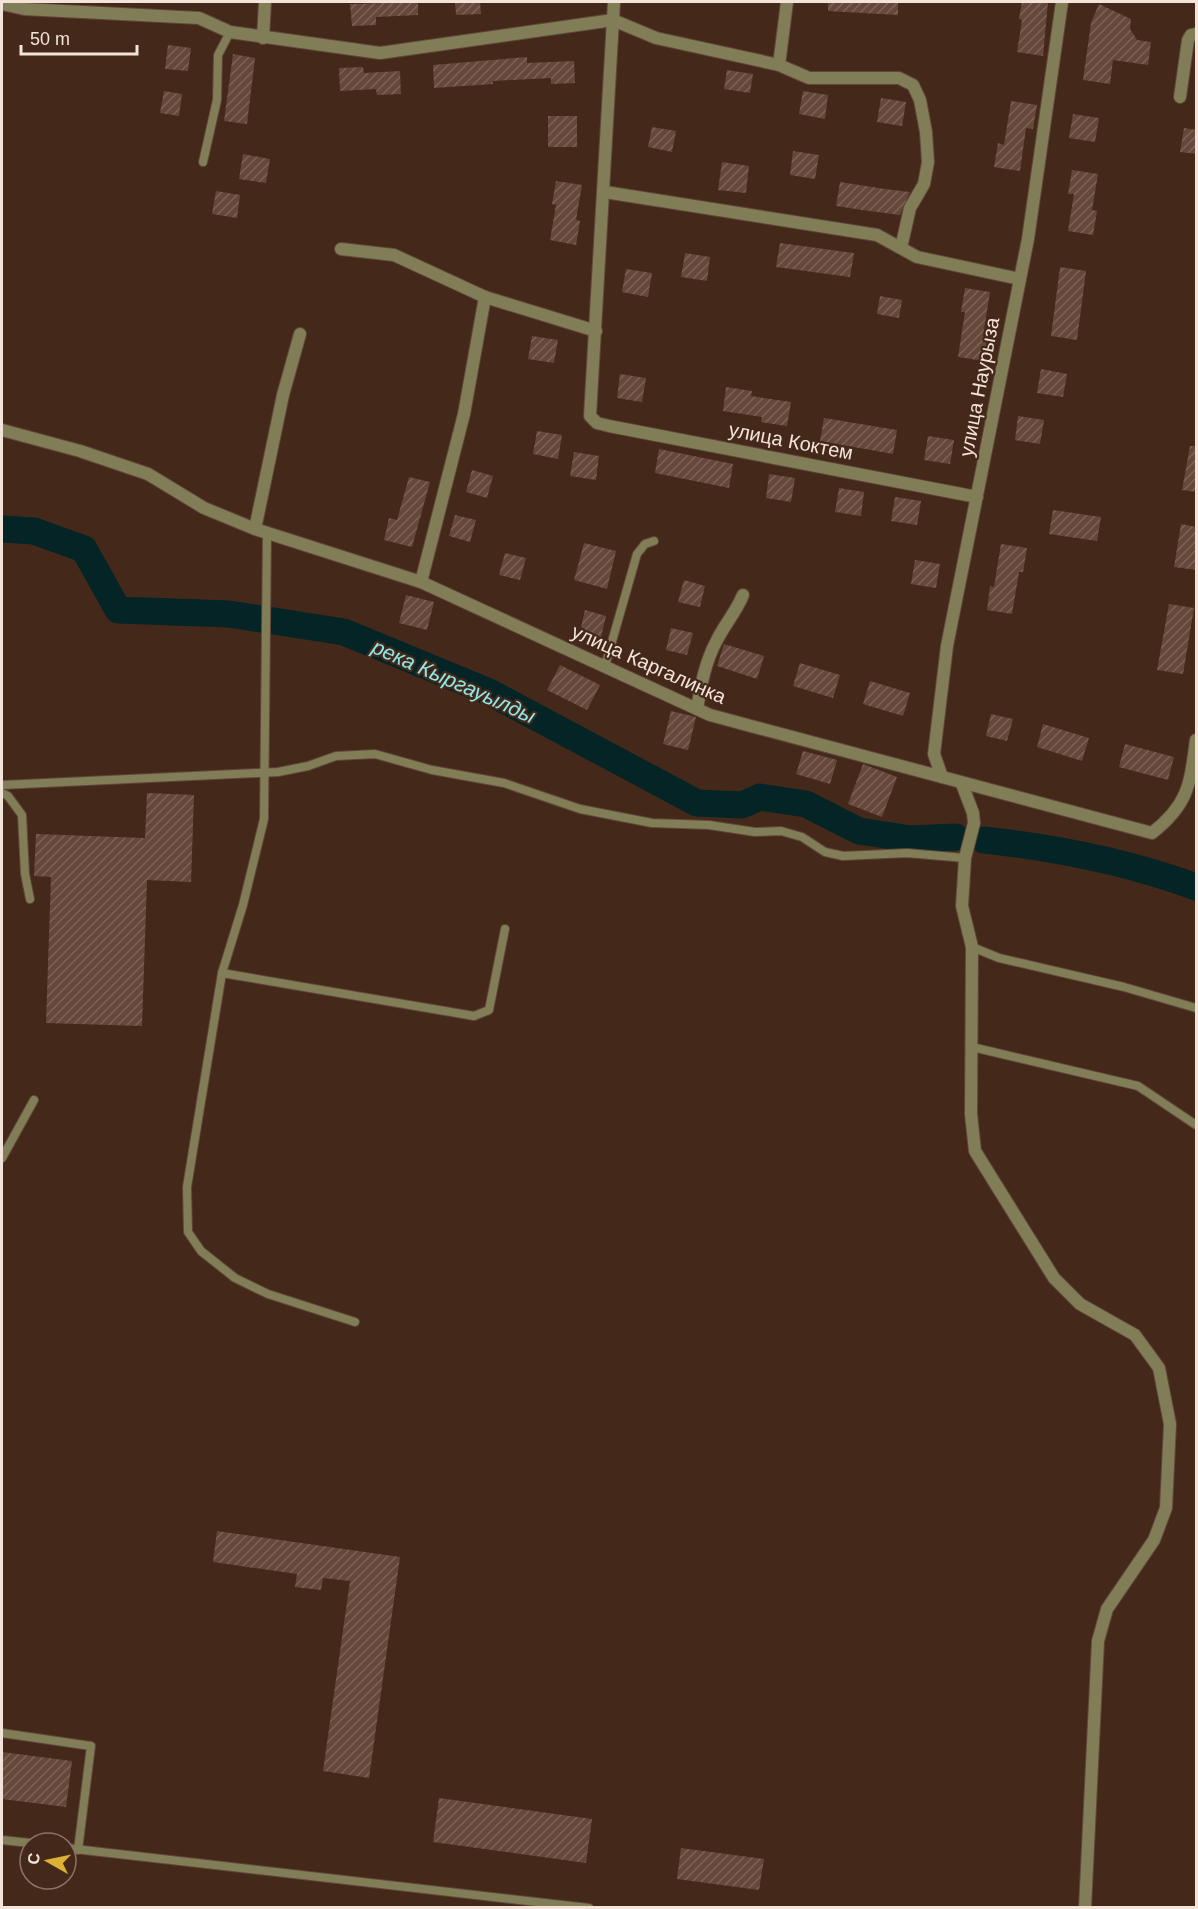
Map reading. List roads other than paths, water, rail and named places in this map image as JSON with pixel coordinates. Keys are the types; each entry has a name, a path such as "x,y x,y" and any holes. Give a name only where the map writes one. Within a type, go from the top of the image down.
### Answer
{"street":[{"path":"263,38 265,2"},
{"path":"341,249 394,255 485,297 596,331 614,2"},
{"path":"779,65 786,2"},
{"name":"улица Наурыза","path":"942,777 934,754 947,646 1020,279 1062,2"},
{"path":"2,4 24,9 199,18 230,32 380,53 613,20 656,38 779,65 808,78 899,78 913,85 920,100 926,132 928,162 924,183 910,208 901,248"},
{"path":"1180,97 1188,40 1191,35 1197,34"},
{"path":"605,192 877,235 917,257 1020,279"},
{"path":"421,582 464,414 485,297"},
{"name":"улица Коктем","path":"596,331 590,416 597,423 977,497"},
{"path":"261,531 283,395 300,334"},
{"name":"улица Каргалинка","path":"2,430 80,451 148,474 204,508 261,531 421,582 710,715 962,784 1152,833 1169,819 1182,803 1189,789 1197,740"},
{"path":"697,709 704,672 717,640 735,615 743,595"},
{"path":"962,784 973,813 974,823 964,858 962,906 972,947 971,1114 975,1151 1054,1278 1080,1304 1135,1335 1159,1368 1170,1424 1166,1508 1154,1540 1107,1609 1098,1641 1085,1908"}],"lane":[{"path":"203,162 217,100 218,55 230,32"},
{"path":"261,531 264,612 264,819 243,905 222,973 188,1186 188,1232 201,1251 235,1278 268,1294 355,1322"},
{"path":"605,666 637,554 645,544 654,541"},
{"path":"2,785 265,773 308,766 336,756 375,754 432,770 504,783 580,808 652,823 709,825 755,832 781,831 802,837 825,852 843,856 907,853 964,858"},
{"path":"2,793 8,796 22,815 25,874 30,899"},
{"path":"222,973 474,1016 489,1010 505,929"},
{"path":"972,947 992,956 1124,987 1197,1008"},
{"path":"972,1047 1138,1086 1197,1125"},
{"path":"2,1158 34,1100"},
{"path":"2,1733 91,1746 78,1850 199,1865 384,1882 590,1908"},
{"path":"2,1840 18,1842"}],"waterway":[{"name":"река Кыргауылды","path":"2,529 34,531 84,549 118,610 229,614 344,632 489,692 697,803 742,805 760,797 806,804 859,831 911,839 956,837"},
{"name":"река Кыргауылды","path":"984,840 1092,857 1144,870 1196,887"}]}
